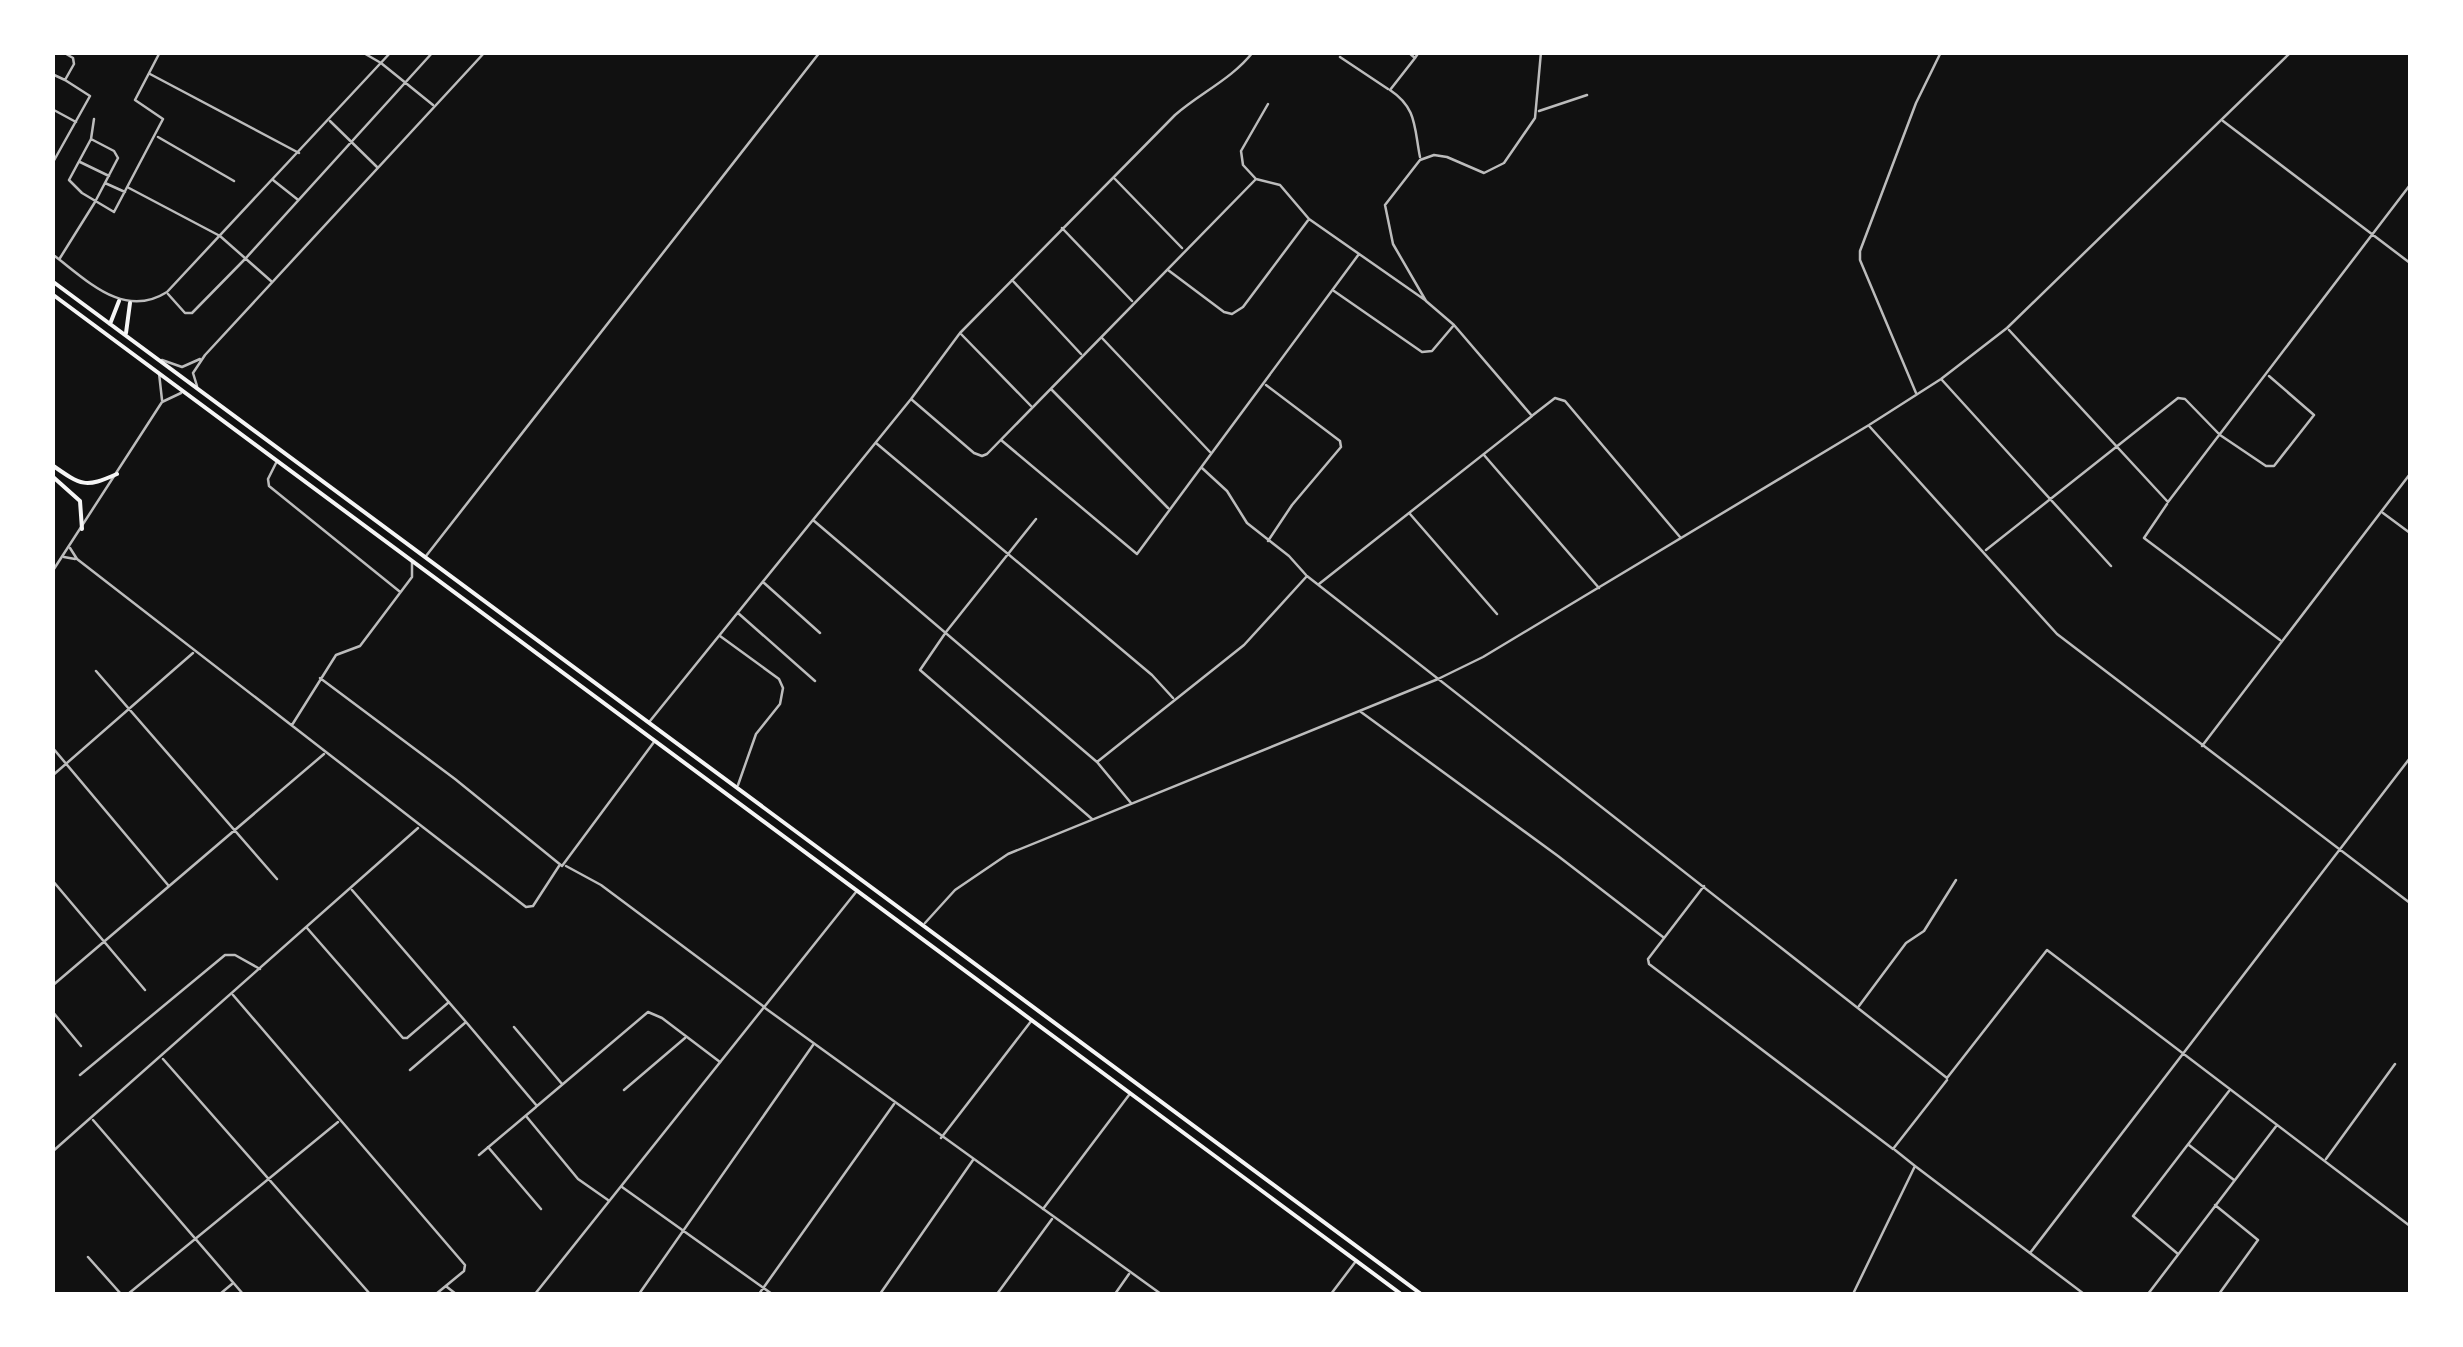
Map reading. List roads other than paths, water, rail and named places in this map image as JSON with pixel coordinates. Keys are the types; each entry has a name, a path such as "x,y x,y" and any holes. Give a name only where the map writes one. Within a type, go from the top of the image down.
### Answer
{"main road":[{"path":"52,281 1422,1294"},
{"path":"52,294 1402,1294"},
{"path":"110,324 119,301"},
{"path":"126,336 130,303"},
{"path":"52,464 85,484 98,484 117,474"},
{"path":"52,476 80,500 82,529"}],"street":[{"path":"63,52 74,62 65,80"},
{"path":"94,119 90,139 70,183 114,212 163,118 135,100 160,52"},
{"path":"362,52 382,63 435,107"},
{"path":"52,254 119,301 157,298 330,121 391,52"},
{"path":"166,292 190,314 434,52"},
{"path":"198,389 193,373 205,355 486,52"},
{"path":"426,557 820,52"},
{"path":"650,721 960,333 1175,115 1198,95 1216,87 1253,52"},
{"path":"1408,52 1415,58"},
{"path":"1390,90 1419,52"},
{"path":"1426,301 1393,244 1385,210 1387,201 1420,160 1440,155 1480,172 1504,163 1527,134 1537,112 1542,52"},
{"path":"1916,394 1860,260 1860,251 1916,103 1941,52"},
{"path":"924,924 943,900 993,862 1483,657 1869,426 1941,379 2006,328 2291,52"},
{"path":"1340,57 1408,104 1420,160"},
{"path":"52,74 90,94 52,164"},
{"path":"148,74 299,153"},
{"path":"1537,112 1588,95"},
{"path":"1268,104 1241,151 1242,165 1256,179 1284,188 1308,219 1454,325 1532,416"},
{"path":"52,110 76,122"},
{"path":"2222,120 2410,263"},
{"path":"330,121 378,168"},
{"path":"156,136 234,181"},
{"path":"59,259 96,202 118,154 90,139"},
{"path":"78,162 108,176"},
{"path":"1114,178 1184,250"},
{"path":"911,398 978,455 986,454 1256,179"},
{"path":"273,180 298,200"},
{"path":"105,183 220,236 272,282"},
{"path":"2282,641 2144,538 2410,185"},
{"path":"1167,268 1232,314 1243,307 1308,219"},
{"path":"1062,228 1133,302"},
{"path":"1001,440 1137,554 1360,254"},
{"path":"1011,279 1082,356"},
{"path":"1333,290 1422,352 1432,350 1454,325"},
{"path":"2006,328 2168,502"},
{"path":"960,333 1032,406"},
{"path":"1101,337 1212,454"},
{"path":"153,355 182,367 205,355"},
{"path":"159,373 162,402"},
{"path":"1985,551 2178,398 2186,400 2220,435 2272,467 2313,418 2310,408 2266,374"},
{"path":"1941,379 2111,566"},
{"path":"1264,384 1340,441 1342,447 1292,505 1268,540"},
{"path":"1050,388 1169,509"},
{"path":"52,572 162,402 184,392"},
{"path":"1318,585 1555,398 1565,401 1682,538"},
{"path":"1869,426 2056,634 2410,902"},
{"path":"875,442 1152,675 1174,699"},
{"path":"1483,454 1598,588"},
{"path":"278,461 268,479 269,486 400,592"},
{"path":"1202,468 1228,490 1247,523 1318,585 1948,1078"},
{"path":"2202,746 2410,474"},
{"path":"2382,512 2410,533"},
{"path":"1409,513 1497,614"},
{"path":"812,519 1097,762 1132,804"},
{"path":"1036,520 920,670 1093,820"},
{"path":"70,548 77,559 194,652 526,906 533,906 655,741"},
{"path":"64,558 77,559"},
{"path":"292,727 336,655 360,646 412,577 412,562"},
{"path":"412,577 429,574"},
{"path":"1097,762 1244,645 1308,576"},
{"path":"762,582 820,633"},
{"path":"737,612 815,681"},
{"path":"719,635 778,679 783,688 780,704 756,734 737,787"},
{"path":"52,776 194,652"},
{"path":"96,671 277,879"},
{"path":"320,678 562,865 601,884 894,1104 1160,1294"},
{"path":"1359,711 1664,938"},
{"path":"52,748 169,886"},
{"path":"52,986 326,753"},
{"path":"2030,1253 2410,758"},
{"path":"52,1152 419,827"},
{"path":"52,880 145,990"},
{"path":"1858,1007 1906,943 1928,926 1956,880"},
{"path":"1704,886 1648,960 1650,964 2084,1294"},
{"path":"351,889 537,1106"},
{"path":"535,1294 858,891"},
{"path":"306,927 403,1038 408,1038 449,1002"},
{"path":"1894,1149 2047,950 2410,1226"},
{"path":"80,1076 226,955 236,955 261,970"},
{"path":"233,995 465,1266 436,1294"},
{"path":"52,1011 81,1046"},
{"path":"479,1154 648,1012 720,1062"},
{"path":"942,1138 1032,1020"},
{"path":"410,1070 466,1022"},
{"path":"514,1027 562,1085"},
{"path":"624,1090 686,1037"},
{"path":"639,1294 814,1044"},
{"path":"162,1058 370,1294"},
{"path":"2325,1160 2395,1064"},
{"path":"2178,1254 2133,1216 2230,1089"},
{"path":"1042,1210 1130,1092"},
{"path":"759,1294 894,1104"},
{"path":"526,1116 578,1179 609,1201"},
{"path":"92,1119 243,1294"},
{"path":"128,1294 339,1121"},
{"path":"2148,1294 2278,1124"},
{"path":"2188,1144 2234,1180"},
{"path":"488,1146 541,1208"},
{"path":"880,1294 973,1160"},
{"path":"1854,1294 1915,1166"},
{"path":"621,1186 772,1294"},
{"path":"2215,1205 2258,1240 2219,1294"},
{"path":"997,1294 1053,1218"},
{"path":"88,1258 121,1294"},
{"path":"1331,1294 1356,1260"},
{"path":"1115,1294 1130,1272"},
{"path":"220,1294 233,1283"},
{"path":"446,1286 456,1294"},
{"path":"1002,1289 1009,1294"}]}
